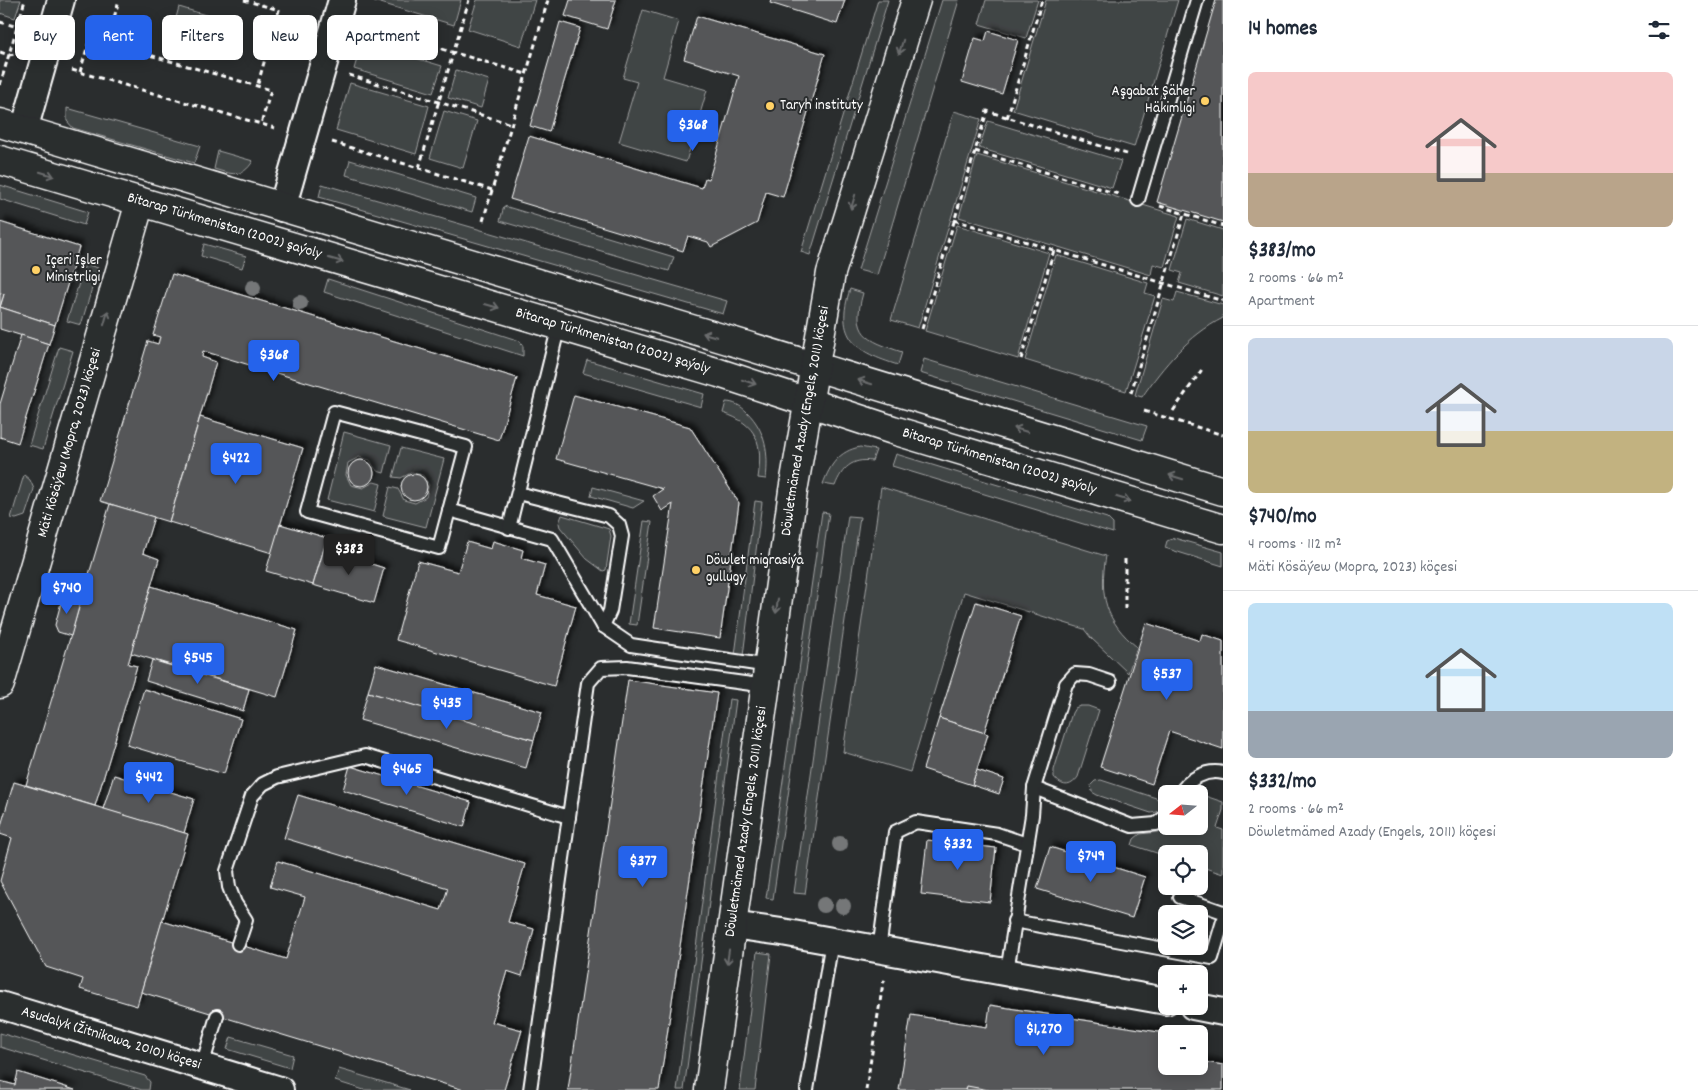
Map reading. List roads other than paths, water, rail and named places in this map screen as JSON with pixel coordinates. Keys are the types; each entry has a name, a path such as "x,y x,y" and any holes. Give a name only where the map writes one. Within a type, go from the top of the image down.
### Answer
{"street":[{"path":"61,0 12,127 1223,491"},
{"name":"Döwletmämed Azady (Engels, 2011) köçesi","path":"709,1090 793,491 831,273 916,0"},
{"path":"282,208 334,2"},
{"name":"Bitarap Türkmenistan (2002) şaýoly","path":"0,160 719,373 893,430 1223,529"},
{"name":"Mäti Kösäýew (Mopra, 2023) köçesi","path":"0,684 140,202"},
{"path":"732,925 1007,972 1158,1000"},
{"name":"Asudalyk (Žitnikowa, 2010) köçesi","path":"0,1005 280,1090"},
{"path":"1208,1009 1223,1012"}],"lane":[{"path":"1138,200 1197,0"},
{"path":"509,528 559,326"},
{"path":"334,412 466,448 449,510 439,548 307,512 334,412"},
{"path":"518,493 609,516 619,525 622,536 610,611 603,626"},
{"path":"449,510 552,539 603,626 630,645 767,676"},
{"path":"530,1090 588,683 601,668 627,667 767,676"},
{"path":"1007,972 1034,788 1066,684 1075,674 1089,675 1110,682"},
{"path":"238,944 246,920 232,895 227,871 252,796 263,784 277,777 365,756 569,817"},
{"path":"1188,785 1204,773 1223,773"},
{"path":"1034,788 1132,826 1158,822"},
{"path":"879,950 895,832 916,822 997,834 1027,844"},
{"path":"1180,897 1223,912"},
{"path":"1014,921 1212,958 1223,921"},
{"path":"807,1090 832,941"},
{"path":"202,1066 217,1016"}],"place":[{"name":"Aşgabat Şäher Häkimligi","path":"1205,101"},
{"name":"Taryh instituty","path":"770,106"},
{"name":"Içeri Işler Ministrligi","path":"36,270"},
{"name":"Döwlet migrasiýa gullugy","path":"696,570"}]}
